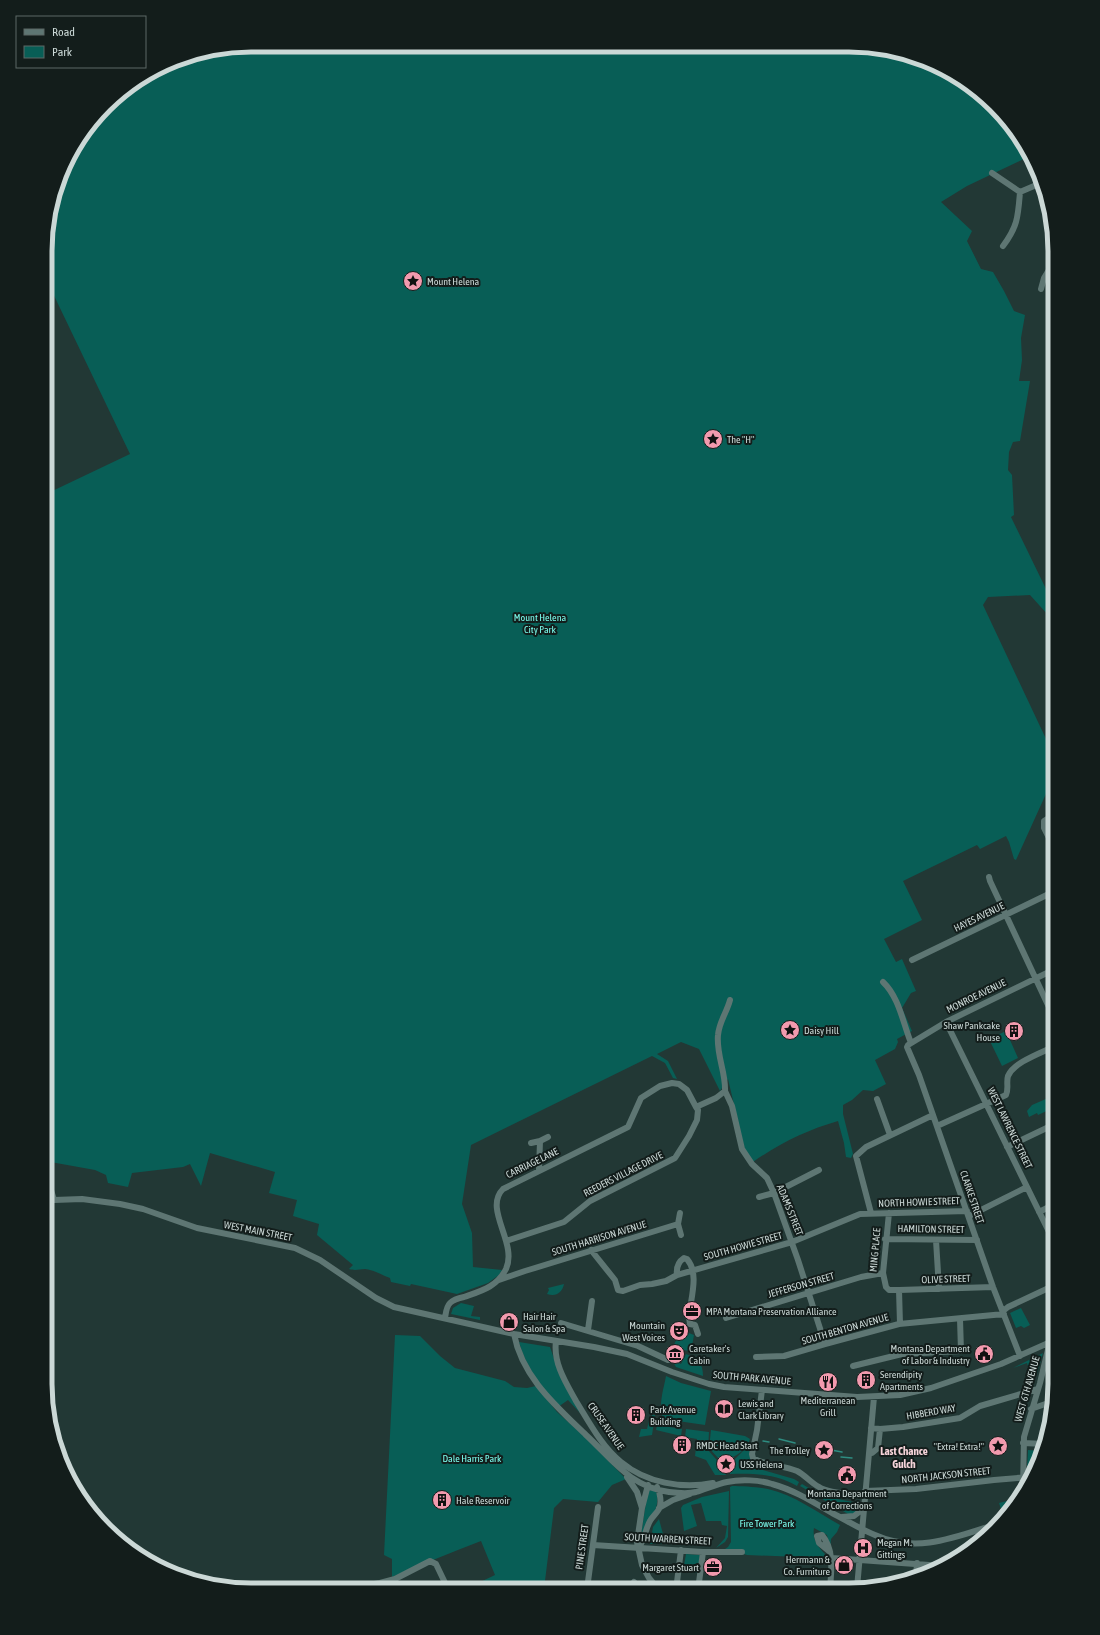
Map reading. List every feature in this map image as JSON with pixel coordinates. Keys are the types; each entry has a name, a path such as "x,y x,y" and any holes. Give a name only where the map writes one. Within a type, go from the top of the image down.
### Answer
{"street":[{"path":"992,173 1020,192"},
{"path":"1020,192 1036,185"},
{"path":"1003,246 1011,236 1016,224 1020,192"},
{"path":"1041,289 1044,278 1048,271"},
{"path":"1048,818 1044,821 1044,828 1048,836"},
{"path":"989,877 1048,1005"},
{"name":"HAYES AVENUE","path":"912,960 1048,894"},
{"name":"MONROE AVENUE","path":"910,1044 946,1022 1048,972"},
{"name":"CLARKE STREET","path":"883,982 893,996 910,1044 907,1047 919,1075 993,1287 1020,1356"},
{"path":"696,1107 708,1102 725,1091 718,1037 722,1018 730,1000"},
{"name":"WEST LAWRENCE STREET","path":"946,1022 1048,1230"},
{"path":"937,1126 1006,1095 1008,1092 1008,1078 1016,1066 1048,1050"},
{"name":"CARRIAGE LANE","path":"507,1267 508,1256 506,1241 496,1204 498,1196 506,1187 628,1127 641,1098 660,1086 672,1083 679,1084 687,1090 696,1107"},
{"name":"ADAMS STREET","path":"725,1091 732,1106 742,1149 752,1164 767,1178 774,1193 809,1292 825,1344"},
{"path":"877,1099 890,1135 933,1115"},
{"name":"REEDERS VILLAGE DRIVE","path":"506,1241 564,1222 590,1201 675,1158 697,1120 698,1110 696,1107"},
{"path":"1007,1147 1048,1127"},
{"name":"MING PLACE","path":"871,1213 856,1156 866,1147 890,1135"},
{"path":"531,1143 548,1137"},
{"path":"539,1170 540,1141"},
{"path":"760,1197 774,1193 819,1170"},
{"name":"NORTH HOWIE STREET","path":"871,1213 968,1213 1027,1187"},
{"path":"52,1194 54,1200"},
{"name":"WEST MAIN STREET","path":"54,1200 89,1200 144,1209 197,1228 295,1248 320,1260 381,1302 445,1318"},
{"path":"1039,1212 1048,1208"},
{"path":"680,1212 678,1224 681,1235"},
{"name":"SOUTH HOWIE STREET","path":"591,1250 615,1280 618,1290 623,1291 640,1285 666,1281 679,1274 792,1242 860,1214 871,1213"},
{"name":"MING PLACE","path":"888,1214 882,1273 886,1287 889,1290 899,1290"},
{"name":"SOUTH HARRISON AVENUE","path":"498,1281 591,1250 678,1224"},
{"name":"HAMILTON STREET","path":"885,1239 977,1240"},
{"path":"936,1240 939,1289"},
{"path":"679,1274 677,1266 679,1262 684,1258 687,1258 692,1266 693,1278 689,1315 690,1324 695,1325 698,1334"},
{"path":"445,1318 446,1311 450,1303 456,1299 483,1290 498,1281 507,1267 515,1271 525,1271"},
{"name":"JEFFERSON STREET","path":"726,1318 861,1277 882,1273"},
{"name":"OLIVE STREET","path":"899,1290 993,1287"},
{"path":"1003,1312 1008,1307 1048,1287"},
{"path":"899,1290 900,1324"},
{"path":"588,1330 592,1301"},
{"name":"SOUTH BENTON AVENUE","path":"756,1356 784,1356 900,1324 960,1319 1003,1312"},
{"name":"SOUTH PARK AVENUE","path":"445,1318 514,1334 627,1354 669,1371 709,1384 762,1390 874,1397 900,1395 931,1388 1001,1364 1048,1342"},
{"path":"853,1366 902,1354 961,1351 960,1319"},
{"path":"561,1323 638,1346 668,1358 671,1366 669,1371"},
{"name":"CRUSE AVENUE","path":"514,1334 521,1358 540,1389 558,1409 626,1475"},
{"name":"CRUSE AVENUE","path":"556,1342 555,1350 557,1362 568,1386 597,1434 621,1463 655,1481 685,1486 727,1482"},
{"name":"WEST 6TH AVENUE","path":"1022,1481 1023,1443 1048,1354"},
{"name":"HIBBERD WAY","path":"871,1428 880,1429 960,1418 980,1406 1038,1389"},
{"name":"NORTH JACKSON STREET","path":"762,1390 752,1458 769,1465 799,1472 820,1488 865,1494 916,1490 1022,1477"},
{"path":"858,1583 874,1397"},
{"path":"1032,1409 1047,1404"},
{"path":"869,1453 872,1453 878,1448 880,1429"},
{"path":"1023,1443 1038,1444"},
{"path":"626,1475 659,1490 668,1492 694,1492"},
{"path":"626,1475 634,1486 642,1508"},
{"path":"653,1583 642,1565 637,1542 642,1508 648,1485 655,1481 659,1490 659,1508"},
{"path":"639,1547 644,1542 645,1533 649,1522 659,1508 673,1500 727,1482 748,1481 782,1486 875,1536 896,1542 910,1544 934,1543 988,1527"},
{"name":"PINE STREET","path":"588,1583 598,1507"},
{"path":"839,1517 854,1516 863,1508"},
{"name":"SOUTH WARREN STREET","path":"593,1545 703,1552 742,1552"},
{"path":"677,1583 681,1550"},
{"path":"699,1583 703,1552"},
{"path":"830,1583 831,1555 860,1560 932,1565"},
{"path":"380,1583 395,1579 430,1561 436,1564 445,1583"},
{"path":"916,1563 916,1571"}],"green space":[{"name":"Mount Helena City Park","path":"238,52 862,52 888,56 925,67 970,93 990,110 1007,130 1025,159 967,186 941,202 972,231 967,241 981,269 993,272 1014,311 1025,315 1021,338 1022,360 1019,381 1030,381 1020,441 1013,442 1009,452 1008,470 1012,475 1014,515 1011,517 1046,589 1048,588 1048,615 1030,595 988,597 983,605 1048,743 1048,789 1016,860 1014,859 1006,836 980,849 977,845 903,881 922,920 884,939 896,962 902,959 916,991 911,993 902,1008 912,1031 897,1039 898,1042 895,1049 875,1060 886,1084 873,1091 863,1090 852,1100 843,1105 843,1114 853,1154 851,1158 846,1157 838,1121 794,1138 753,1162 745,1151 728,1079 720,1091 699,1049 681,1042 657,1054 668,1061 677,1079 673,1078 665,1063 652,1056 471,1145 462,1204 472,1233 473,1267 502,1270 499,1275 488,1283 457,1294 411,1284 410,1286 391,1282 390,1278 375,1271 365,1269 349,1269 353,1265 317,1235 319,1224 293,1216 297,1200 269,1193 275,1172 210,1153 201,1186 190,1164 183,1167 132,1173 128,1187 108,1183 106,1175 95,1170 52,1162 52,491 130,454 52,291 52,238 56,212 67,175 93,130 110,110 130,93 175,67 212,56"},
{"path":"1006,1031 1018,1058 1002,1066 989,1039"},
{"path":"1048,1098 1048,1110 1029,1117 1027,1111 1032,1105"},
{"path":"564,1284 562,1290 558,1294 547,1294 549,1290 548,1288"},
{"path":"461,1303 474,1306 471,1316 480,1317 480,1320 451,1314 453,1308"},
{"path":"1021,1308 1030,1325 1024,1328 1021,1326 1016,1328 1010,1313"},
{"path":"684,1331 694,1335 691,1351 673,1347 677,1338"},
{"name":"Dale Harris Park","path":"395,1335 420,1336 440,1356 455,1368 505,1381 514,1387 527,1388 536,1386 557,1412 584,1436 626,1479 612,1485 598,1502 563,1499 554,1508 545,1583 478,1583 495,1575 481,1541 392,1577 392,1559 384,1555"},
{"path":"519,1342 550,1347 560,1376 581,1414 568,1400 558,1407 530,1368"},
{"path":"1043,1353 1037,1374 1034,1371 1030,1372 1027,1363 1013,1368"},
{"path":"686,1354 699,1362 702,1368 703,1376 676,1367 672,1360 681,1364"},
{"path":"666,1376 681,1383 711,1391 705,1425 664,1419 661,1404"},
{"path":"652,1415 655,1416 652,1435 639,1437 641,1429 647,1429"},
{"path":"657,1425 682,1429 681,1436 656,1430"},
{"path":"686,1429 709,1432 708,1450 722,1466 726,1475 715,1475 706,1460 695,1456 697,1439 685,1437"},
{"path":"711,1430 745,1436 750,1439 742,1451 738,1454 733,1457 719,1459 709,1448"},
{"path":"752,1442 751,1459 756,1468 794,1479 799,1482 797,1486 781,1479 765,1475 730,1474 729,1470 733,1461"},
{"path":"1028,1450 1036,1451 1033,1460 1027,1470"},
{"path":"802,1484 822,1496 858,1503 857,1511 855,1514 848,1514 800,1486"},
{"name":"Fire Tower Park","path":"730,1487 768,1489 787,1495 840,1525 837,1532 831,1539 830,1551 827,1535 814,1528 815,1539 818,1546 825,1554 824,1558 747,1555 744,1554 744,1550 725,1549 731,1542"},
{"path":"648,1490 656,1491 657,1503 653,1516 640,1541"},
{"path":"729,1491 728,1537 725,1542 716,1548 725,1538 727,1526 722,1525 721,1521 706,1521 701,1503 691,1505 697,1526 684,1531 681,1508 683,1505 702,1497"},
{"path":"1007,1501 1009,1501 1002,1511 999,1503"},
{"path":"659,1519 663,1534 663,1544 650,1544 653,1527"},
{"path":"686,1554 700,1555 697,1573 683,1571"},
{"path":"757,1581 770,1583 757,1583"}],"waterway":[{"path":"779,1439 795,1443"},
{"path":"763,1441 769,1442"},
{"path":"831,1450 842,1452"},
{"path":"841,1457 852,1458"}],"place":[{"name":"Mount Helena","path":"413,281"},
{"name":"The \"H\"","path":"713,439"},
{"name":"Daisy Hill","path":"790,1030"},
{"name":"Shaw Pankcake House","path":"1014,1031"},
{"name":"MPA Montana Preservation Alliance","path":"692,1311"},
{"name":"Hair Hair Salon & Spa","path":"509,1322"},
{"name":"Mountain West Voices","path":"679,1331"},
{"name":"Caretaker's Cabin","path":"675,1354"},
{"name":"Montana Department of Labor & Industry","path":"984,1354"},
{"name":"Serendipity Apartments","path":"866,1380"},
{"name":"Mediterranean Grill","path":"828,1382"},
{"name":"Lewis and Clark Library","path":"724,1409"},
{"name":"Park Avenue Building","path":"636,1415"},
{"name":"RMDC Head Start","path":"682,1445"},
{"name":"\"Extra! Extra!\"","path":"998,1446"},
{"name":"The Trolley","path":"824,1450"},
{"name":"USS Helena","path":"726,1464"},
{"name":"Montana Department of Corrections","path":"847,1475"},
{"name":"Hale Reservoir","path":"442,1500"},
{"name":"Megan M. Gittings","path":"863,1548"},
{"name":"Herrmann & Co. Furniture","path":"844,1565"},
{"name":"Margaret Stuart","path":"713,1567"}],"district":[{"name":"Last Chance Gulch","path":"904,1457"}]}
